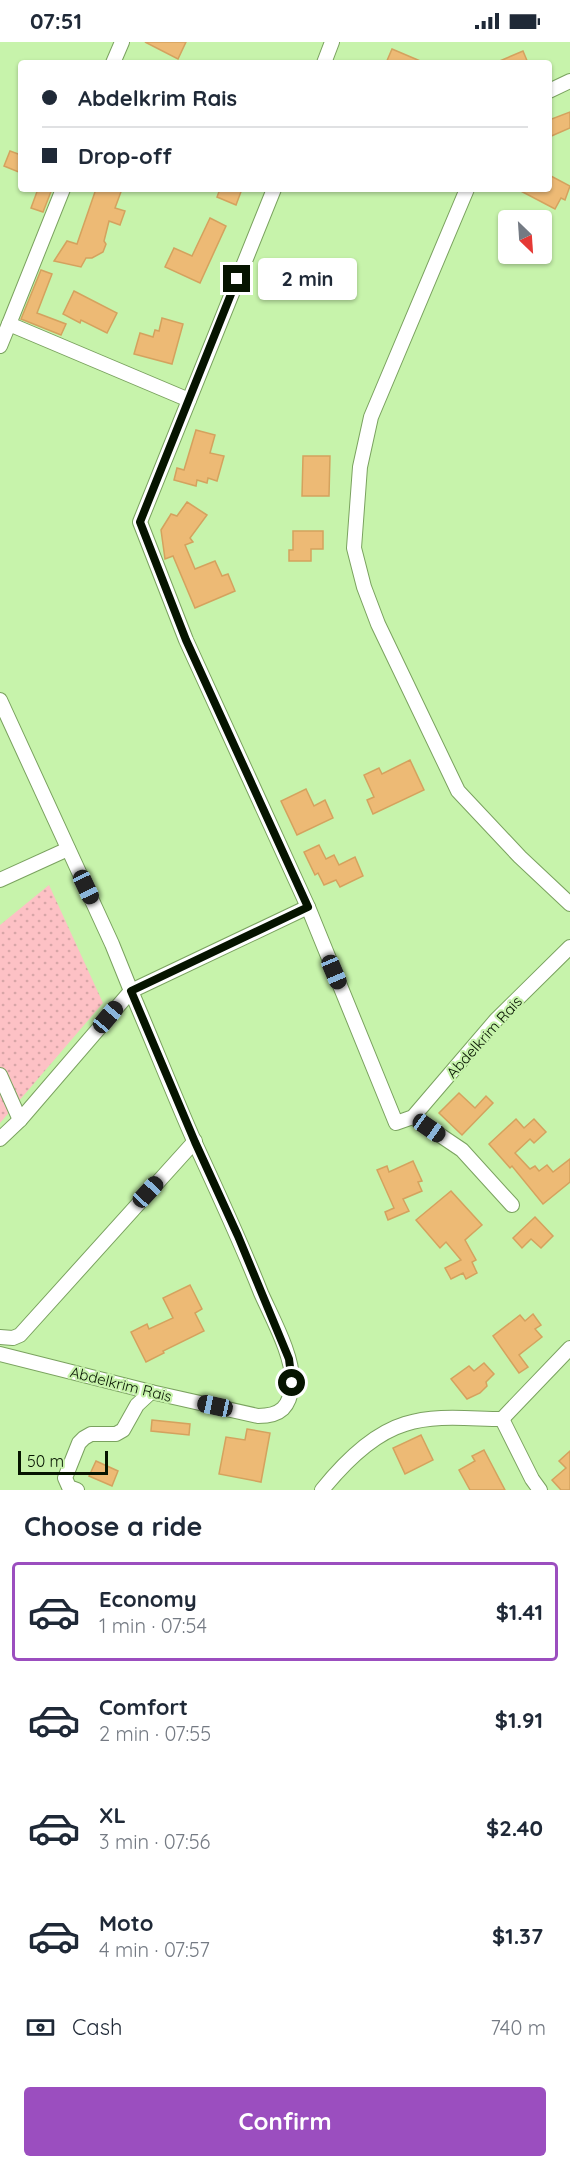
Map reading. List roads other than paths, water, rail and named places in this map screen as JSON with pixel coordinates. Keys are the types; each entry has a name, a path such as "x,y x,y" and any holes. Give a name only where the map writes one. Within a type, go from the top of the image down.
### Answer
{"street":[{"path":"114,60 122,42"},
{"path":"325,60 332,42"},
{"path":"552,90 570,81"},
{"path":"0,346 62,192"},
{"path":"273,192 143,511 141,525 186,640 308,907 396,1123 413,1117 462,1150 512,1205"},
{"path":"466,192 371,417 360,467 354,548 364,587 378,624 458,791 570,904"},
{"path":"9,324 189,400"},
{"name":"Abdelkrim Rais","path":"0,700 214,1182 289,1359 292,1383 287,1404 280,1413 258,1416 0,1354"},
{"path":"0,880 68,849"},
{"path":"0,1139 20,1120 131,991 308,907"},
{"name":"Abdelkrim Rais","path":"413,1117 496,1020 570,947"},
{"path":"0,1075 20,1120"},
{"path":"0,1336 13,1338 20,1335 195,1142"},
{"path":"322,1490 351,1458 380,1436 404,1424 433,1419 502,1419 570,1348"},
{"path":"77,1490 69,1487 65,1478 79,1443 92,1434 116,1434 123,1430 137,1405 151,1392"},
{"path":"502,1419 532,1479 540,1490"}]}
